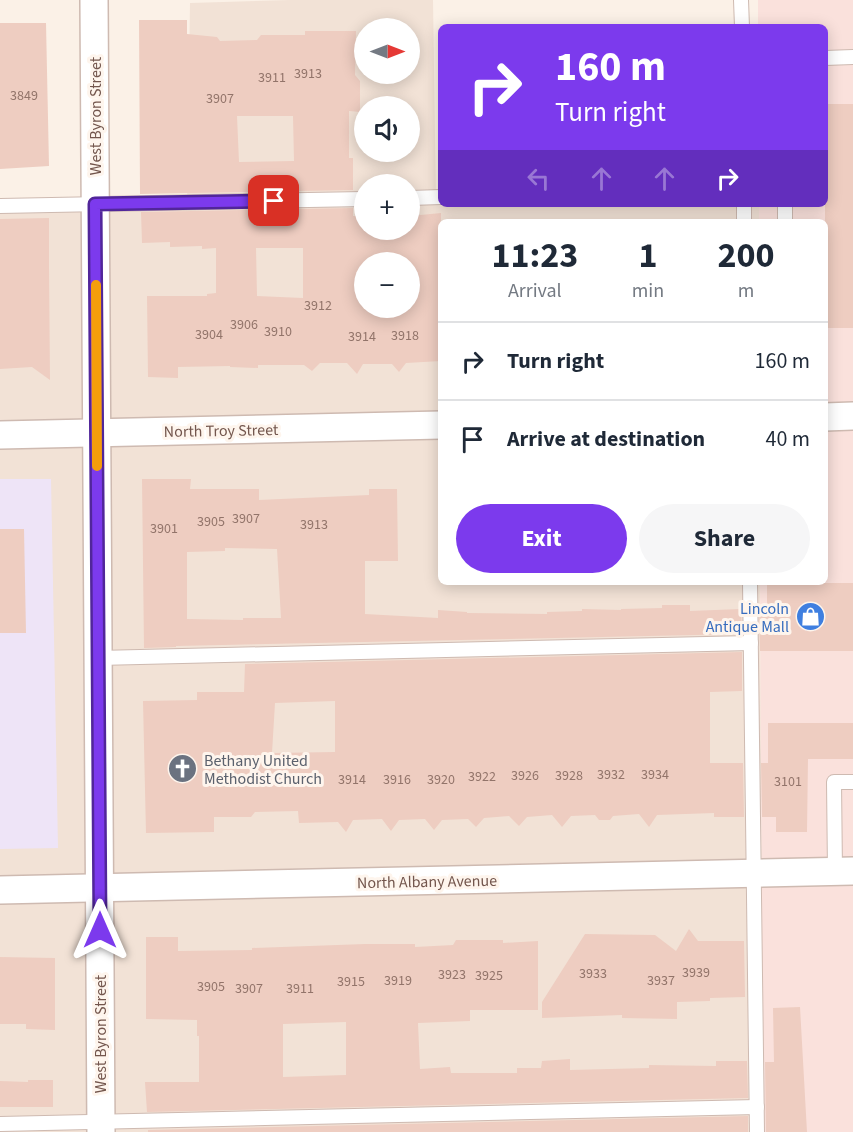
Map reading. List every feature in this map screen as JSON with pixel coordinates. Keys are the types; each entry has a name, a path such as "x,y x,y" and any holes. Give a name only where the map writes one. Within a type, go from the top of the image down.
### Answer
{"street":[{"name":"West Byron Street","path":"94,0 101,1127"},
{"path":"828,417 853,416"},
{"name":"North Troy Street","path":"0,435 438,425"},
{"name":"North Albany Avenue","path":"0,890 844,872"}],"lane":[{"path":"741,0 742,24"},
{"path":"828,58 853,57"},
{"path":"420,198 438,197"},
{"path":"0,206 354,199"},
{"path":"750,585 758,1132"},
{"path":"98,658 751,643"},
{"path":"844,872 834,782 853,782"},
{"path":"0,1124 101,1127 757,1107"}],"shaded area":[{"path":"290,0 433,0 436,203 438,207 759,207 759,219 438,219 438,585 760,585 763,1132 0,1132 0,211 187,207 190,3"},
{"path":"758,0 853,0 853,1132 763,1132 760,585 828,585 828,219 759,219 759,207 828,207 828,24 758,24"},
{"path":"0,479 51,479 58,848 0,849"}],"building":[{"path":"139,20 187,20 187,34 217,37 220,41 257,40 261,35 305,35 305,31 354,31 354,84 360,84 360,96 354,96 354,111 349,111 349,158 353,158 353,190 140,194","holes":["237,116 293,116 294,161 239,162"]},
{"path":"0,23 46,23 49,166 0,169"},
{"path":"828,104 853,104 853,328 828,328 828,219 825,219 825,207 828,207"},
{"path":"353,208 354,240 420,240 420,215 441,213 441,219 438,219 438,361 406,363 399,372 392,364 363,364 357,374 347,363 320,363 312,371 304,365 258,365 258,368 178,367 178,378 148,377 147,296 207,296 207,294 216,293 216,248 170,247 170,242 142,243 141,212","holes":["256,248 303,248 303,298 257,296"]},
{"path":"49,218 50,380 32,367 0,369 0,219"},
{"path":"142,479 191,479 190,489 259,489 259,500 369,495 369,489 397,489 398,561 365,561 365,614 438,618 438,610 467,613 547,614 547,612 582,611 582,609 662,608 662,605 690,605 690,611 741,609 742,634 144,648","holes":["225,548 277,549 281,618 187,619 187,552 225,551"]},
{"path":"0,529 24,529 26,633 0,633"},
{"name":"Lincoln Antique Mall","path":"853,583 853,651 760,651 759,608 767,608 767,585"},
{"path":"742,652 742,691 710,692 710,763 743,763 744,817 714,817 714,813 657,815 649,827 639,814 613,816 610,820 599,820 595,815 571,816 562,827 552,815 527,817 519,826 509,816 484,818 476,827 468,819 442,820 434,830 425,819 399,820 391,831 382,819 353,820 346,832 338,822 299,823 298,811 255,812 251,817 214,817 214,832 146,833 143,701 197,700 197,692 244,692 245,664","holes":["335,701 335,752 272,753 275,703"]},
{"path":"768,723 853,723 853,759 808,759 807,832 776,832 776,817 762,817 761,763 768,763"},
{"path":"689,929 698,941 744,941 745,997 677,1002 677,1019 622,1018 622,1015 542,1018 542,1002 585,934 655,935 676,951"},
{"path":"146,937 178,937 178,951 365,944 415,944 415,947 453,945 456,940 503,940 503,943 538,941 538,1010 470,1010 470,1021 418,1023 420,1069 450,1067 451,1073 517,1073 517,1068 541,1068 542,1061 570,1059 570,1070 649,1068 649,1065 716,1066 716,1061 747,1061 748,1098 147,1112 145,1082 199,1082 199,1036 197,1036 197,1020 146,1019","holes":["346,1022 346,1075 283,1077 283,1024"]},
{"path":"0,957 55,958 55,1030 26,1029 26,1024 0,1024"},
{"path":"800,1007 807,1132 766,1132 765,1062 774,1062 773,1008"},
{"path":"28,1080 53,1080 53,1107 0,1107 0,1081 28,1082"},
{"path":"748,1116 748,1132 148,1132 148,1130"}],"slow traffic":[{"path":"96,285 97,466"}],"place":[{"name":"Lincoln Antique Mall","path":"810,617"},
{"name":"Bethany United Methodist Church","path":"183,769"}],"route":[{"path":"100,930 95,204 274,201"}]}
